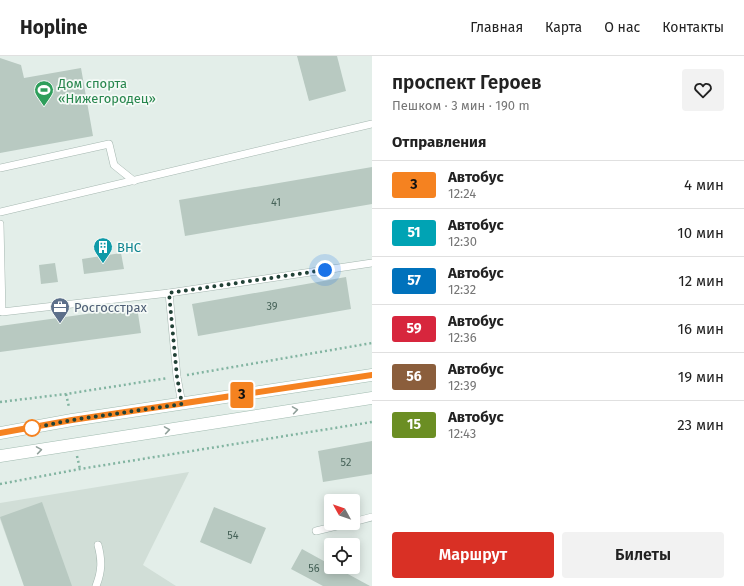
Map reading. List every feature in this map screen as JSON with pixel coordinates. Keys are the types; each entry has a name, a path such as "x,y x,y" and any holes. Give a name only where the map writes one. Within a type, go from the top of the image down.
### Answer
{"main road":[{"path":"0,433 372,375"},
{"path":"0,456 372,398"}],"lane":[{"path":"0,212 372,124"},
{"path":"0,168 109,144 114,165 134,181"},
{"path":"0,224 2,312 169,293 372,263"},
{"path":"169,293 177,377 182,404"},
{"path":"360,520 372,517"},
{"path":"316,531 324,529"},
{"path":"96,586 102,560 98,545"}],"path":[{"path":"0,402 66,394 177,377 372,343"},
{"path":"0,484 80,469 372,422"}],"shaded area":[{"path":"189,472 143,565 176,586 24,586 0,519 0,503"}],"building":[{"path":"297,56 337,56 346,91 309,101"},
{"name":"Дом спорта «Нижегородец»","path":"0,58 21,65 24,78 81,68 93,136 0,153"},
{"path":"372,167 372,204 185,236 179,200"},
{"name":"ВНС","path":"121,253 124,269 84,274 82,259"},
{"path":"55,263 58,282 41,284 39,265"},
{"path":"346,277 351,309 198,336 192,304"},
{"path":"137,307 141,333 0,352 0,326"},
{"path":"372,441 372,474 323,482 318,451"},
{"path":"42,502 72,586 24,586 0,517"},
{"path":"214,507 266,528 251,564 200,542"},
{"path":"302,549 324,561 324,574 348,574 370,586 323,586 291,569"}],"bus line":[{"name":"3","path":"0,433 72,420 372,375"}],"place":[{"name":"Дом спорта «Нижегородец»","path":"44,107"},
{"name":"ВНС","path":"103,264"},
{"name":"Росгосстрах","path":"60,324"}],"route":[{"path":"32,428 72,420 182,404 177,377 169,293 325,270"}]}
